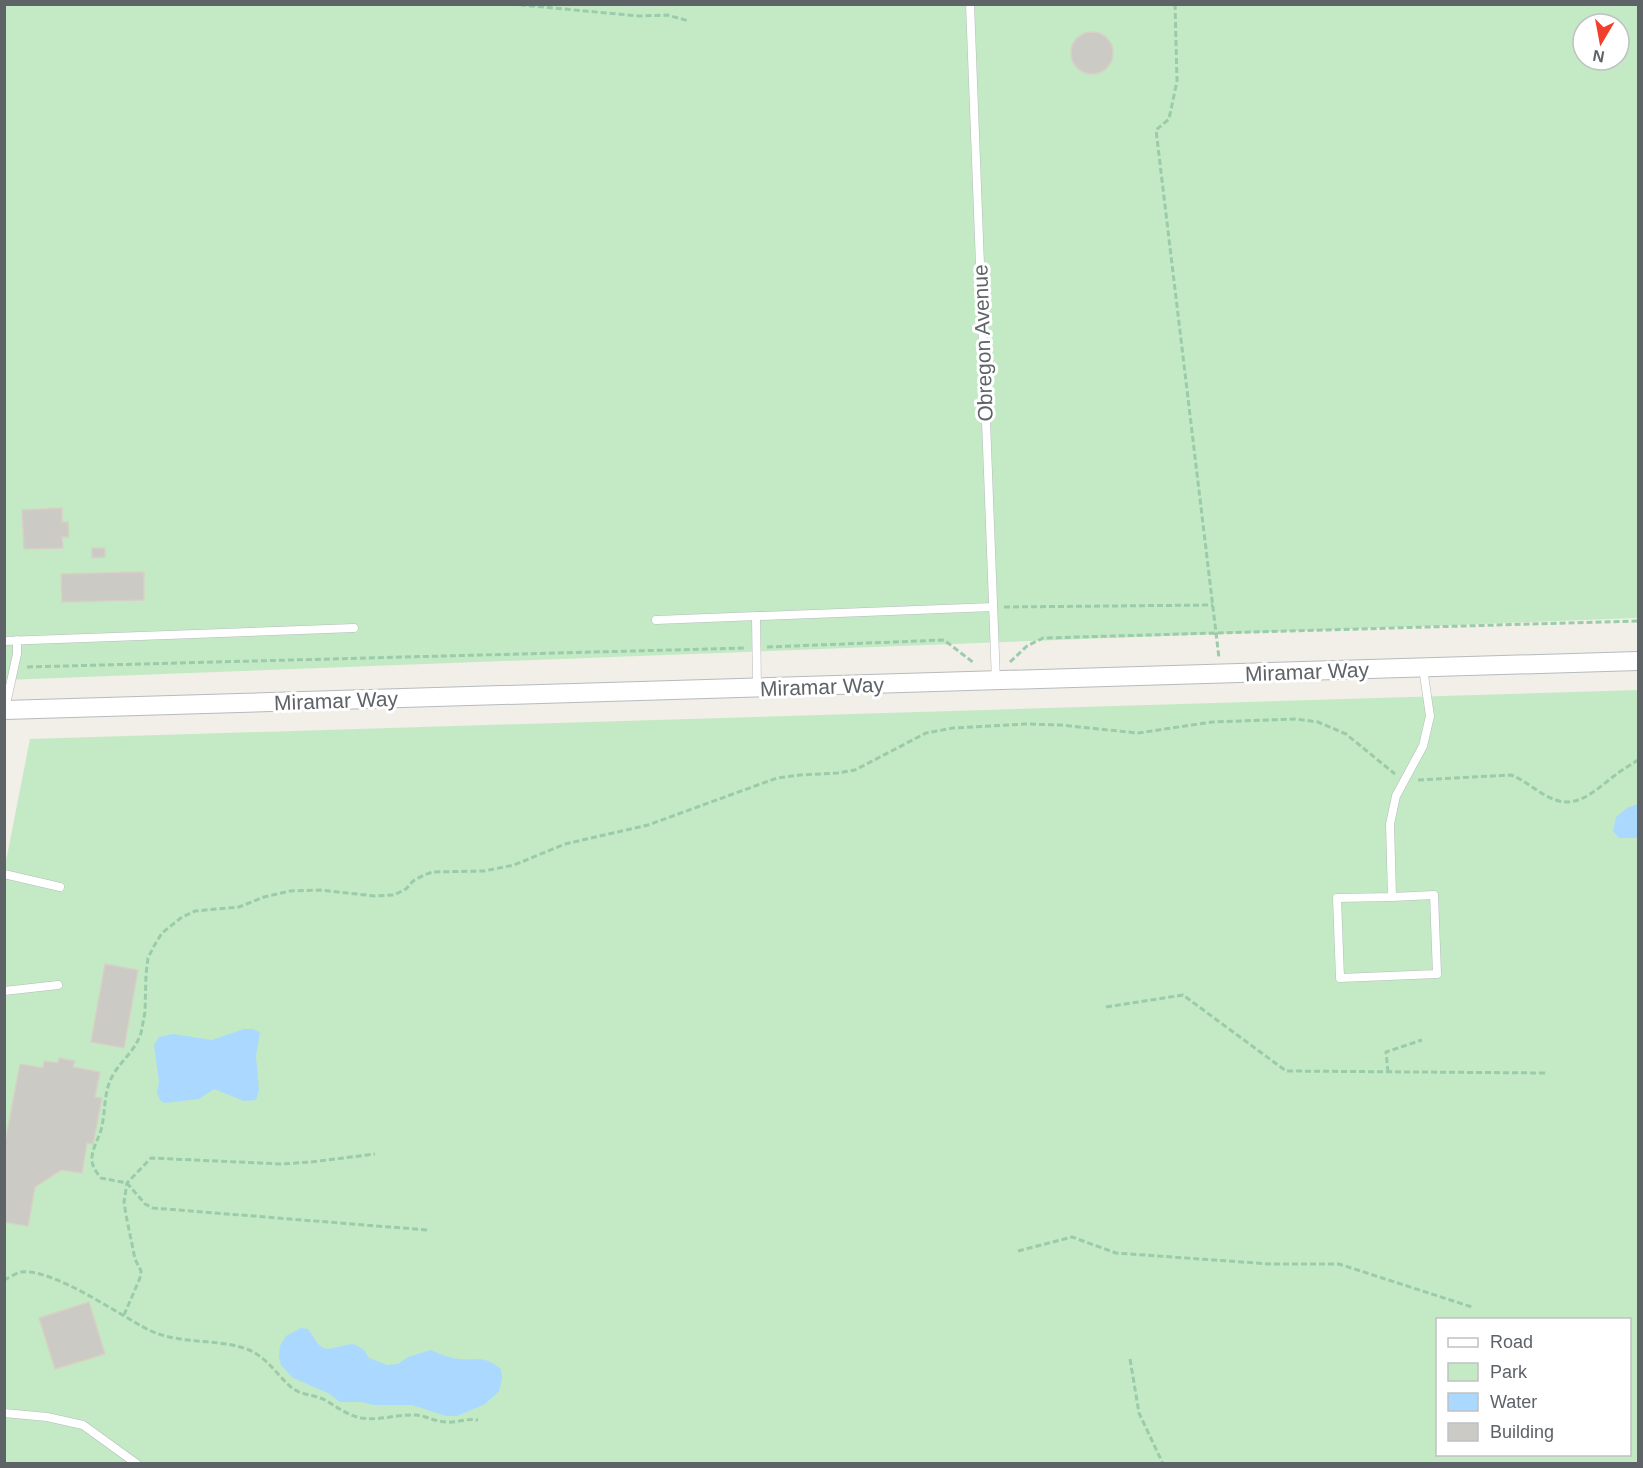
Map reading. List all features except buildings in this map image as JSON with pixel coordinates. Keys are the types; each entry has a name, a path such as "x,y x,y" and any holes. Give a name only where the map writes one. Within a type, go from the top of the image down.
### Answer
{"street":[{"name":"Miramar Way","path":"5,711 757,689 996,674 1221,675 1638,662"}],"lane":[{"name":"Obregon Avenue","path":"970,4 996,674"},
{"path":"656,620 993,607"},
{"path":"756,616 757,689"},
{"path":"4,641 354,628"},
{"path":"5,711 17,654 17,640"},
{"path":"1392,897 1390,824 1396,796 1423,746 1430,716 1423,668"},
{"path":"4,874 60,887"},
{"path":"1434,894 1437,974 1340,978 1337,898 1392,897 1434,894"},
{"path":"4,991 58,985"},
{"path":"4,1413 47,1417 83,1425 137,1464"}],"path":[{"path":"511,4 639,16 667,15 689,21"},
{"path":"1175,4 1177,81 1169,119 1156,130 1221,675"},
{"path":"993,607 1213,604"},
{"path":"14,668 756,648 944,640 976,665 996,674 1027,646 1043,638 1638,621"},
{"path":"427,1230 153,1208 145,1204 127,1183 100,1178 94,1170 92,1159 101,1131 108,1087 117,1069 138,1044 145,1012 148,958 162,933 182,917 195,911 239,907 264,897 304,890 375,896 394,895 406,889 413,881 433,872 484,871 514,865 566,844 648,825 777,778 855,770 926,733 953,728 1010,724 1049,725 1138,733 1212,722 1273,719 1318,722 1346,734 1404,780 1511,775 1557,801 1568,802 1581,799 1596,791 1638,760"},
{"path":"1106,1006 1183,995 1286,1071 1546,1073"},
{"path":"1388,1072 1386,1052 1422,1040"},
{"path":"124,1315 141,1271 135,1259 126,1215 124,1202 127,1183 151,1158 282,1164 375,1154"},
{"path":"1018,1251 1072,1237 1116,1253 1270,1264 1339,1264 1472,1307"},
{"path":"4,1280 20,1272 39,1275 85,1293 149,1330 177,1340 199,1340 247,1349 272,1366 300,1394 323,1399 350,1415 370,1419 406,1415 446,1422 468,1418 478,1420"},
{"path":"1130,1359 1139,1413 1163,1464"}],"green space":[{"path":"4,5 1638,5 1638,618 5,680"},
{"path":"1638,690 1638,1463 5,1464 4,871 30,739"}],"water":[{"path":"1638,804 1638,838 1619,838 1613,831 1616,817 1627,808"},
{"path":"244,1029 260,1032 256,1056 259,1090 256,1100 244,1101 214,1089 199,1099 164,1103 160,1100 157,1093 159,1082 154,1045 159,1037 173,1034 212,1040"},
{"path":"301,1328 308,1329 323,1348 356,1345 364,1350 369,1358 387,1365 398,1364 408,1357 431,1350 455,1358 485,1360 501,1369 502,1379 499,1391 485,1404 457,1416 446,1416 412,1405 340,1402 328,1393 293,1378 281,1365 280,1346 286,1336"}]}
